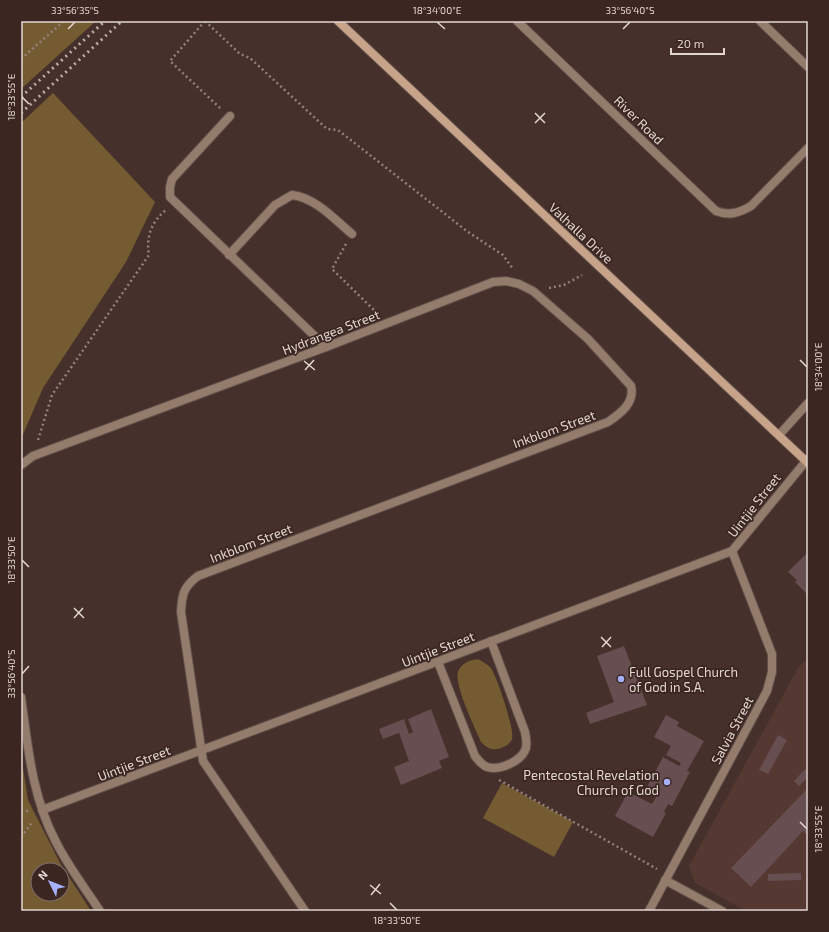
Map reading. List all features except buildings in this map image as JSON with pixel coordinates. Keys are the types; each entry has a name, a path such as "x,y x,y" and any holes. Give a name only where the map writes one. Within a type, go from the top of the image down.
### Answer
{"main road":[{"name":"Valhalla Drive","path":"338,21 807,462"}],"street":[{"name":"River Road","path":"517,21 716,211 730,214 751,206 808,148"},
{"path":"760,21 808,67"},
{"path":"230,116 172,179 170,197 174,203 326,347"},
{"path":"229,255 274,206 292,195 303,196 352,234"},
{"name":"Hydrangea Street","path":"21,465 33,456 382,326 493,282 506,281 520,284 533,292 588,339 624,377"},
{"name":"Inkblom Street","path":"304,911 203,761 181,612 182,600 188,584 198,576 608,422 630,402 633,393 631,386 624,377"},
{"path":"779,435 808,403"},
{"name":"Uintjie Street","path":"42,810 732,551 807,462"},
{"name":"Salvia Street","path":"649,911 767,691 771,674 772,654 732,551"},
{"path":"438,662 476,756 486,767 496,768 512,763 522,755 526,748 525,732 491,642"},
{"path":"21,698 33,779 42,810 55,841 100,911"},
{"path":"667,878 722,911"}],"path":[{"path":"21,59 64,21"},
{"path":"230,116 170,61 205,21 240,54 250,58 327,129 338,130 468,232 503,255 511,265 520,284"},
{"path":"33,456 52,395 149,255 147,241 158,217 174,203"},
{"path":"352,234 332,269 374,310 382,326"},
{"path":"533,292 564,285 582,275"},
{"path":"486,767 489,775 667,878"},
{"path":"21,837 42,810"}],"shaded area":[{"path":"21,21 96,21 21,89"},
{"path":"53,93 155,202 126,262 43,388 21,439 21,123"},
{"path":"808,658 808,911 746,911 695,883 689,866 798,668"},
{"path":"478,659 491,668 494,673 511,725 512,739 510,743 499,749 490,749 481,742 459,686 458,672 461,666 466,662"},
{"path":"21,755 28,800 59,862 30,862 30,902 70,902 70,878 91,911 21,911"},
{"path":"502,783 573,822 554,857 483,818"}],"railway":[{"path":"21,97 105,21"},
{"path":"21,113 122,21"}],"place":[{"name":"Full Gospel Church of God in S.A.","path":"621,679"},
{"name":"Pentecostal Revelation Church of God","path":"667,782"}]}
